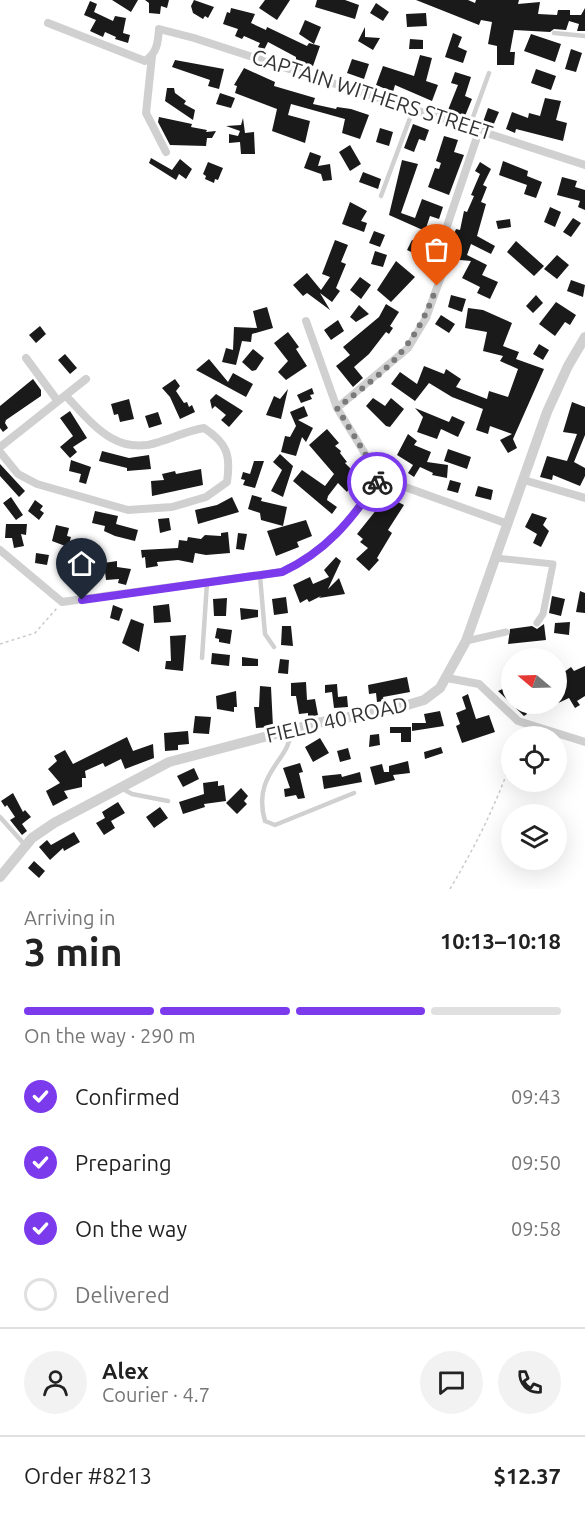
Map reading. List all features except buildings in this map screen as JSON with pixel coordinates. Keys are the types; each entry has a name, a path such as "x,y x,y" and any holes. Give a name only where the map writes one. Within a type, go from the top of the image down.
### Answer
{"street":[{"path":"48,23 145,61 152,56"},
{"name":"CAPTAIN WITHERS STREET","path":"152,56 158,46 159,29 269,60 412,110 585,165"},
{"path":"152,56 146,113 166,152"},
{"path":"444,235 479,131"},
{"path":"337,408 408,348 426,318 443,271"},
{"path":"306,321 337,408 380,478 508,524"},
{"name":"FIELD 40 ROAD","path":"0,877 24,845 54,823 169,762 290,730 397,708 424,700 440,688 466,640 547,412 568,366 585,338"},
{"path":"26,358 57,400"},
{"path":"0,447 86,379"},
{"path":"0,452 18,474 37,484 128,510 172,507 206,498 227,482 231,460 219,438 204,428 178,433 158,442 135,446 115,443 66,396"},
{"path":"0,550 62,602 282,572 305,561 336,536 380,478"},
{"path":"524,480 585,498"},
{"path":"496,558 554,564 543,614 537,623"},
{"path":"466,640 506,632"},
{"path":"447,678 451,681 473,681 479,684 518,721 585,742"}],"lane":[{"path":"554,33 585,36"},
{"path":"469,128 489,74"},
{"path":"381,196 412,110"},
{"path":"260,576 266,634 268,643 274,647"},
{"path":"202,658 207,584"},
{"path":"290,730 288,744 264,783 262,811 265,820 275,825 354,793"},
{"path":"122,787 132,794 168,801"},
{"path":"0,817 24,845"}],"path":[{"path":"0,644 35,633 62,602"},
{"path":"450,889 471,853 501,790"}],"way so far":[{"path":"377,482 380,478 337,408 408,348 426,318 437,286"}],"route":[{"path":"82,600 282,572 305,561 336,536 377,482"}]}
